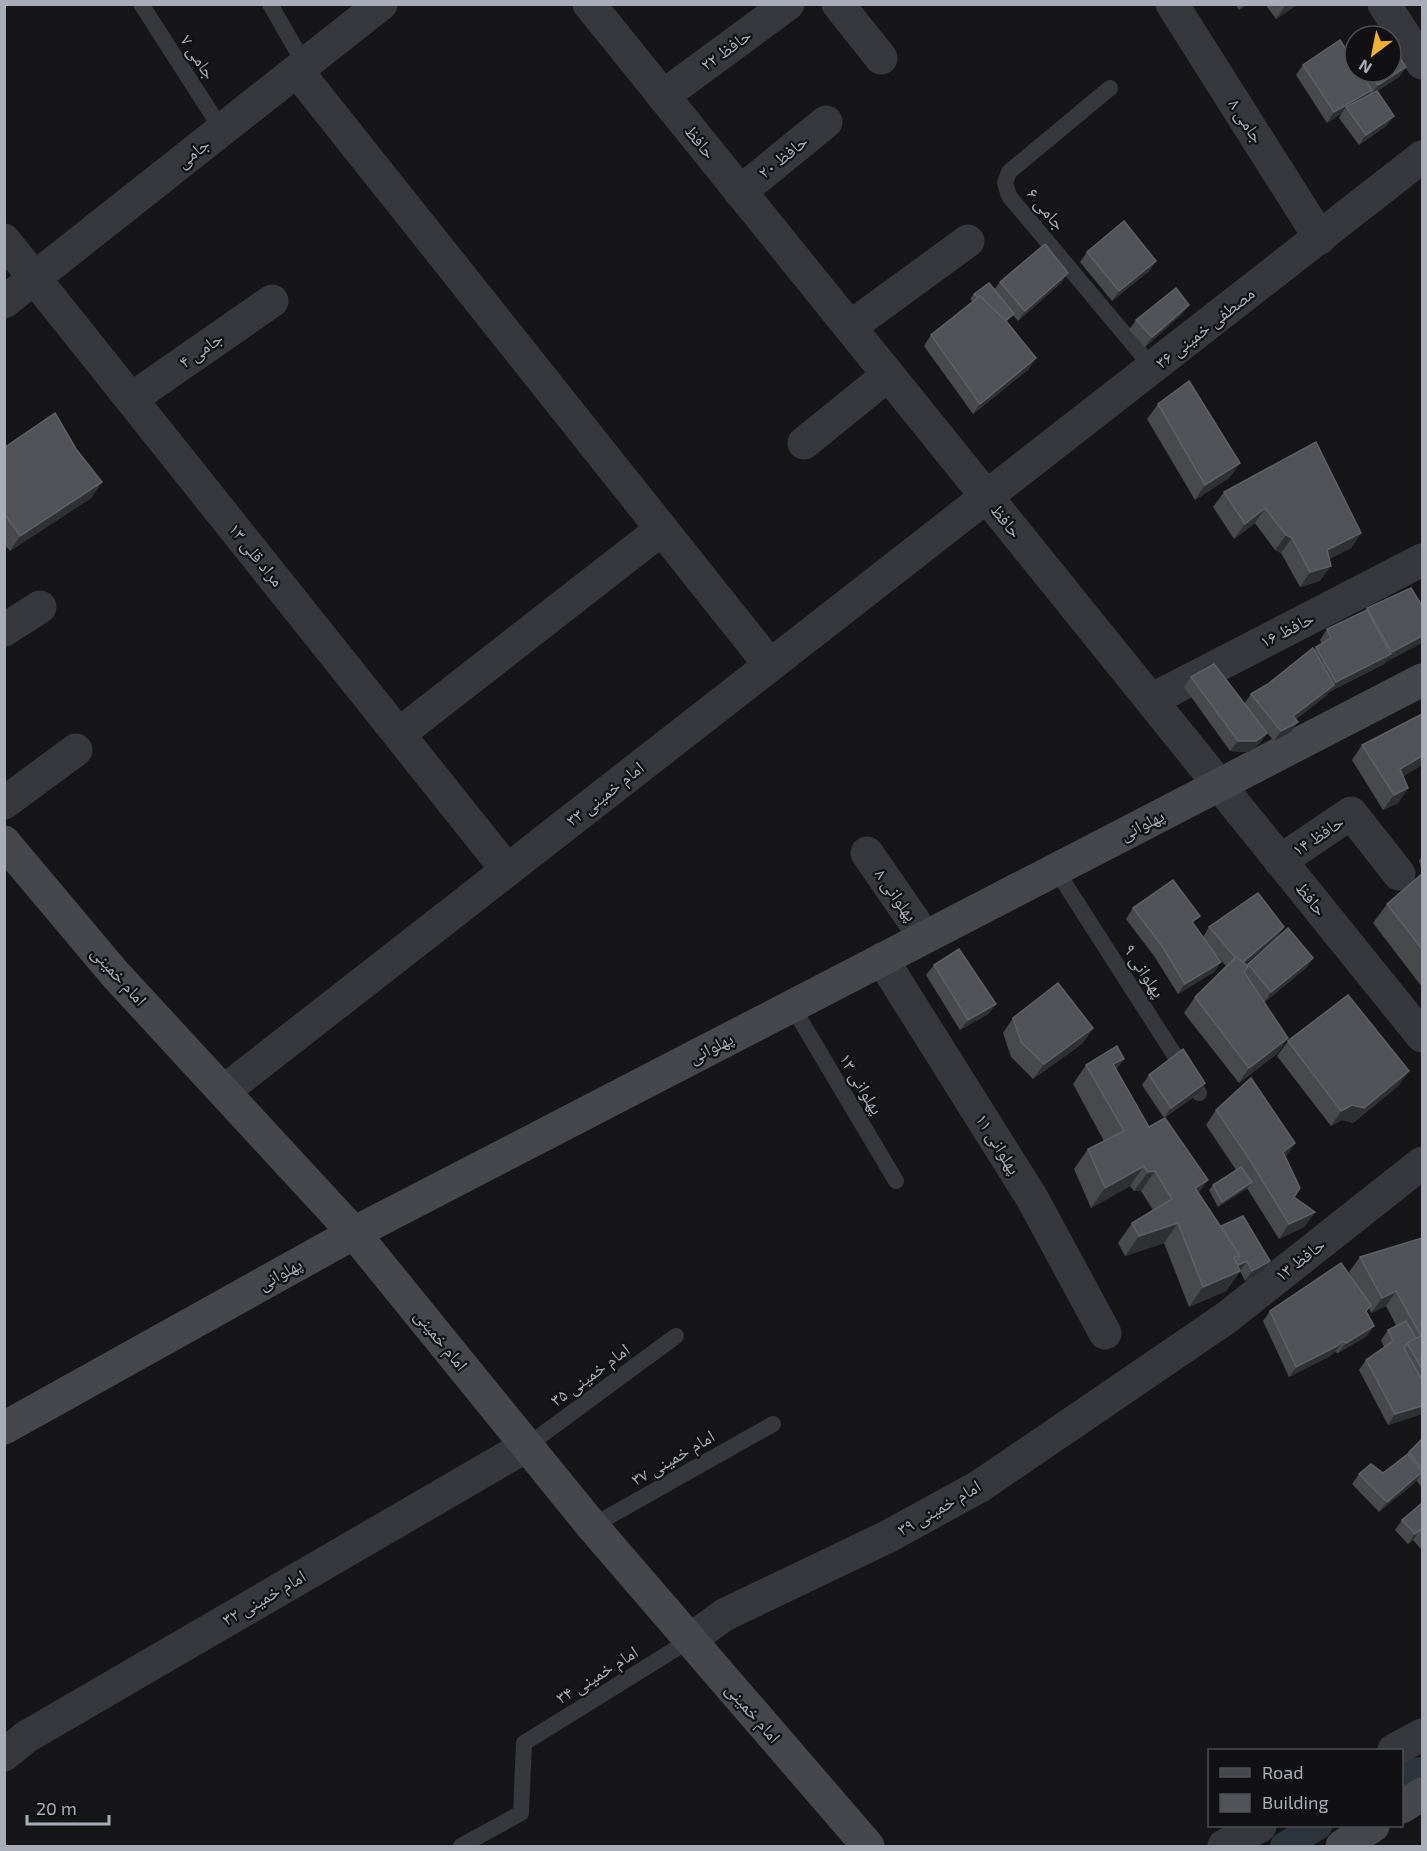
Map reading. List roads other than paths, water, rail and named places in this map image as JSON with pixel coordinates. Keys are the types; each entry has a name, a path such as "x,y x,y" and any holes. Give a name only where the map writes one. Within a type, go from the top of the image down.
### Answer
{"street":[{"name":"جامی","path":"4,302 381,4"},
{"name":"حافظ","path":"589,4 1422,1036"},
{"name":"حافظ ۲۲","path":"663,96 788,4"},
{"path":"838,4 881,58"},
{"name":"جامی ۸","path":"1172,4 1320,238"},
{"path":"1384,4 1422,63"},
{"path":"301,68 770,665"},
{"name":"حافظ ۲۰","path":"740,192 826,122"},
{"name":"مصطفی خمینی ۳۶","path":"986,497 1422,157"},
{"name":"مراد قلی ۱۳","path":"4,240 507,870"},
{"path":"850,327 968,241"},
{"name":"جامی ۴","path":"131,399 272,301"},
{"path":"804,443 888,375"},
{"name":"امام خمینی ۳۳","path":"224,1091 986,497"},
{"path":"399,734 662,529"},
{"name":"حافظ ۱۶","path":"1151,700 1422,560"},
{"path":"4,630 40,607"},
{"name":"پهلوانی","path":"4,1428 354,1233 1422,680"},
{"path":"4,803 76,750"},
{"name":"حافظ ۱۴","path":"1280,861 1352,813 1399,874"},
{"name":"امام خمینی","path":"4,842 115,974 354,1233 592,1526 868,1846"},
{"name":"پهلوانی ۸","path":"867,853 925,937"},
{"name":"پهلوانی ۱۱","path":"882,959 1032,1198 1104,1333"},
{"name":"حافظ ۱۳","path":"1176,1353 1226,1318 1422,1163"},
{"name":"امام خمینی ۳۹","path":"690,1640 724,1616 889,1536 980,1485 1176,1353"},
{"name":"امام خمینی ۳۲","path":"4,1755 26,1737 528,1445"},
{"path":"1396,1749 1422,1735"},
{"path":"1403,1806 1422,1794"},
{"path":"1224,1846 1258,1827"},
{"path":"1342,1846 1370,1827"}],"lane":[{"name":"جامی ۷","path":"141,4 222,130"},
{"path":"270,4 301,68"},
{"name":"جامی ۶","path":"1110,88 1009,172 1005,183 1009,196 1153,368"},
{"name":"پهلوانی ۹","path":"1056,870 1199,1093"},
{"name":"پهلوانی ۱۳","path":"792,1006 896,1181"},
{"name":"امام خمینی ۳۵","path":"528,1445 676,1336"},
{"name":"امام خمینی ۳۷","path":"592,1526 773,1424"},
{"name":"امام خمینی ۳۴","path":"460,1846 521,1814 524,1743 690,1640"}],"waterway":[{"path":"1403,1774 1422,1771"},
{"path":"1284,1846 1316,1827"}]}
